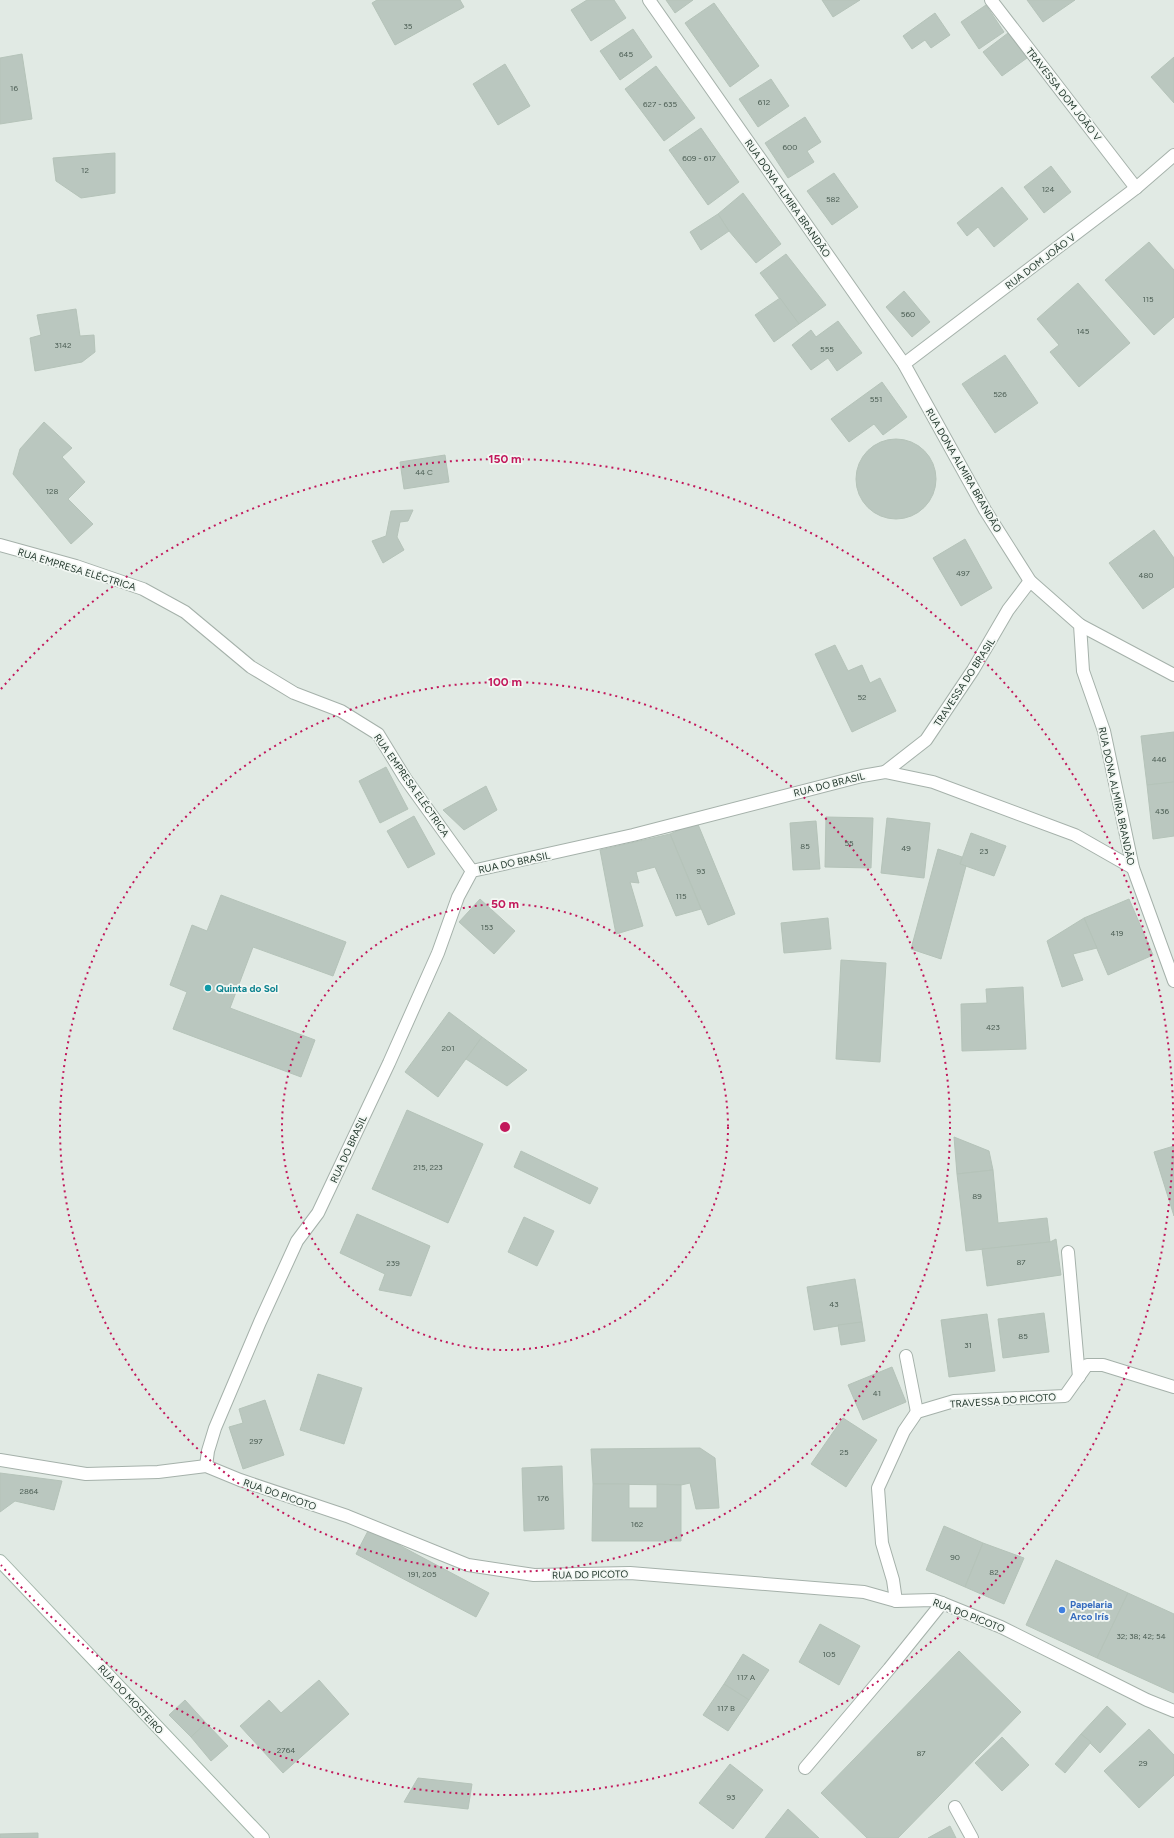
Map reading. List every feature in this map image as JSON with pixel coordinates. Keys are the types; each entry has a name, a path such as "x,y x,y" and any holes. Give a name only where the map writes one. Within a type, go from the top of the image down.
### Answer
{"street":[{"name":"RUA DONA ALMIRA BRANDÃO","path":"650,0 904,364 985,510 1030,581 1080,625 1083,671 1104,731 1133,868 1174,981"},
{"name":"TRAVESSA DOM JOÃO V","path":"991,0 1136,188"},
{"name":"RUA DOM JOÃO V","path":"904,364 1136,188 1174,155"},
{"name":"RUA EMPRESA ELÉCTRICA","path":"0,546 76,566 143,589 185,612 251,667 294,692 341,711 378,734 405,778 472,871"},
{"name":"TRAVESSA DO BRASIL","path":"885,772 926,740 973,670 1008,610 1030,581"},
{"path":"1080,625 1174,675"},
{"name":"RUA DO BRASIL","path":"206,1466 208,1451 215,1428 260,1322 298,1241 318,1214 389,1063 438,953 458,897 472,871 633,835 855,777 885,772 933,782 1075,835 1133,868"},
{"path":"1068,1252 1079,1377"},
{"path":"896,1601 893,1580 882,1543 878,1488 904,1432 917,1412 906,1356"},
{"name":"TRAVESSA DO PICOTO","path":"917,1412 954,1401 1065,1396 1087,1365 1103,1365 1174,1387"},
{"name":"RUA DO PICOTO","path":"0,1460 86,1474 158,1472 206,1466 240,1480 347,1516 468,1565 534,1575 630,1573 864,1592 896,1601 933,1600 1001,1627 1147,1700 1174,1711"},
{"name":"RUA DO MOSTEIRO","path":"0,1561 263,1838"},
{"path":"805,1768 890,1669 942,1603"},
{"path":"955,1807 972,1838"}],"building":[{"path":"377,0 460,0 464,7 395,45 372,3"},
{"path":"587,0 614,0 626,18 591,41 571,10"},
{"path":"666,0 693,0 675,13"},
{"path":"822,0 860,0 833,17"},
{"path":"1027,0 1075,0 1043,22"},
{"path":"714,3 759,66 730,87 685,23"},
{"path":"986,5 1004,32 979,49 961,22"},
{"path":"935,13 950,35 931,48 925,40 912,49 903,36"},
{"path":"633,29 652,57 620,80 600,51"},
{"path":"1008,33 1027,58 1002,76 983,52"},
{"path":"22,54 32,119 0,124 0,58"},
{"path":"1174,57 1174,103 1151,77"},
{"path":"505,64 530,106 498,125 473,84"},
{"path":"656,66 695,118 664,141 625,89"},
{"path":"771,79 789,106 758,127 739,99"},
{"path":"805,117 821,142 807,151 814,162 788,178 765,143"},
{"path":"701,128 739,182 708,205 669,150"},
{"path":"115,153 115,193 81,198 56,181 53,158"},
{"path":"1051,166 1071,192 1044,213 1024,187"},
{"path":"834,173 858,207 832,225 807,191"},
{"path":"1002,187 1028,219 994,247 978,227 967,236 957,223"},
{"path":"743,193 781,244 756,263 729,231 718,214"},
{"path":"718,214 729,231 701,250 690,232"},
{"path":"1149,242 1174,270 1174,317 1154,335 1105,280"},
{"path":"786,254 826,305 799,324 760,273"},
{"path":"1078,283 1130,343 1079,387 1050,352 1059,345 1037,319"},
{"path":"904,291 930,322 912,337 886,307"},
{"path":"780,298 799,324 774,342 755,315"},
{"path":"76,309 80,336 94,335 95,352 82,362 35,371 30,338 41,335 37,315"},
{"path":"838,321 862,353 837,371 828,358 811,370 792,345 811,330 816,337"},
{"path":"1005,355 1038,403 995,433 962,384"},
{"path":"882,382 907,417 883,435 874,424 849,442 831,419"},
{"path":"44,422 72,448 62,457 85,482 68,499 93,524 71,544 13,474 20,449"},
{"path":"896,439 911,442 924,451 933,464 936,479 933,494 924,507 911,516 896,519 881,516 868,507 859,494 856,479 859,464 868,451 881,442"},
{"path":"445,455 449,482 404,489 400,462"},
{"path":"413,510 408,521 400,522 397,537 404,550 383,563 372,541 386,536 391,511"},
{"path":"1154,530 1174,558 1174,587 1143,609 1109,563"},
{"path":"965,539 992,588 961,606 933,558"},
{"path":"835,645 848,671 862,665 870,683 880,678 896,711 852,732 815,654"},
{"path":"1174,732 1174,782 1147,785 1141,736"},
{"path":"386,767 408,809 380,823 359,781"},
{"path":"1174,782 1174,836 1153,839 1147,785"},
{"path":"486,786 497,810 464,830 443,810"},
{"path":"414,816 435,854 408,868 387,831"},
{"path":"826,817 873,818 871,868 825,867"},
{"path":"887,818 930,823 924,878 881,873"},
{"path":"816,821 820,869 793,870 790,823"},
{"path":"697,822 735,914 708,925 670,834"},
{"path":"971,833 1006,846 994,876 960,864"},
{"path":"670,834 701,909 676,916 655,867 636,872 639,883 630,882 643,926 616,934 600,850"},
{"path":"938,849 962,857 960,864 966,866 941,959 911,949"},
{"name":"Quinta do Sol","path":"221,895 346,942 333,976 253,947 230,1008 315,1040 301,1077 173,1029 187,992 170,985 192,925 207,931"},
{"path":"480,899 515,931 494,954 459,922"},
{"path":"1129,899 1153,955 1108,975 1084,918"},
{"path":"828,918 831,949 784,953 781,923"},
{"path":"1084,918 1097,948 1073,954 1083,980 1062,987 1047,941"},
{"path":"841,960 886,963 880,1062 836,1059"},
{"path":"1023,987 1026,1049 962,1051 961,1004 987,1003 986,989"},
{"path":"449,1012 482,1037 438,1097 405,1072"},
{"path":"482,1037 527,1070 507,1086 466,1059"},
{"path":"407,1110 483,1144 448,1223 372,1189"},
{"path":"954,1137 989,1151 993,1170 957,1174"},
{"path":"1174,1146 1174,1216 1154,1152"},
{"path":"521,1151 598,1188 590,1204 514,1167"},
{"path":"993,1170 998,1223 1047,1218 1050,1242 966,1251 957,1174"},
{"path":"357,1214 430,1246 411,1296 379,1290 385,1274 340,1253"},
{"path":"524,1217 554,1231 537,1266 508,1252"},
{"path":"1056,1239 1061,1275 987,1286 982,1249 1050,1242"},
{"path":"855,1279 862,1322 814,1330 807,1287"},
{"path":"1044,1313 1049,1352 1003,1358 998,1319"},
{"path":"987,1314 995,1371 949,1377 941,1320"},
{"path":"862,1322 865,1341 841,1345 838,1325"},
{"path":"892,1367 906,1402 863,1420 848,1385"},
{"path":"318,1374 362,1388 344,1444 300,1430"},
{"path":"265,1400 284,1455 243,1469 229,1427 243,1423 239,1409"},
{"path":"843,1418 877,1440 846,1487 811,1464"},
{"path":"700,1448 715,1458 719,1508 696,1509 690,1483 681,1485 593,1484 591,1449"},
{"path":"562,1466 564,1529 524,1531 522,1468"},
{"path":"0,1473 62,1481 54,1510 15,1501 0,1512"},
{"path":"593,1484 629,1484 629,1508 657,1508 657,1484 681,1485 681,1541 592,1541"},
{"path":"944,1526 983,1543 965,1587 926,1570"},
{"path":"369,1529 489,1593 476,1617 356,1554"},
{"path":"983,1543 1024,1558 1004,1604 965,1587"},
{"path":"1056,1560 1128,1593 1097,1658 1026,1625"},
{"path":"1128,1593 1174,1614 1174,1693 1097,1658"},
{"path":"820,1624 860,1646 839,1685 799,1662"},
{"path":"959,1651 1021,1712 898,1838 867,1838 821,1793"},
{"path":"743,1654 769,1670 749,1700 724,1684"},
{"path":"319,1680 349,1714 283,1773 240,1726 269,1700 281,1713"},
{"path":"724,1684 749,1700 728,1731 703,1715"},
{"path":"185,1700 206,1723 191,1737 169,1715"},
{"path":"1107,1706 1126,1724 1100,1753 1081,1734"},
{"path":"206,1723 228,1746 211,1761 191,1737"},
{"path":"1149,1729 1174,1755 1174,1775 1139,1808 1104,1771"},
{"path":"1081,1734 1091,1742 1065,1773 1055,1764"},
{"path":"1002,1737 1029,1765 1002,1791 975,1763"},
{"path":"730,1764 763,1790 733,1829 699,1803"},
{"path":"418,1778 472,1784 468,1809 404,1802"},
{"path":"788,1809 819,1838 765,1838"},
{"path":"950,1826 956,1838 928,1838"},
{"path":"38,1833 38,1838 0,1838 0,1834"}],"place":[{"name":"Quinta do Sol","path":"208,988"},
{"name":"Papelaria Arco Irís","path":"1062,1610"}]}
